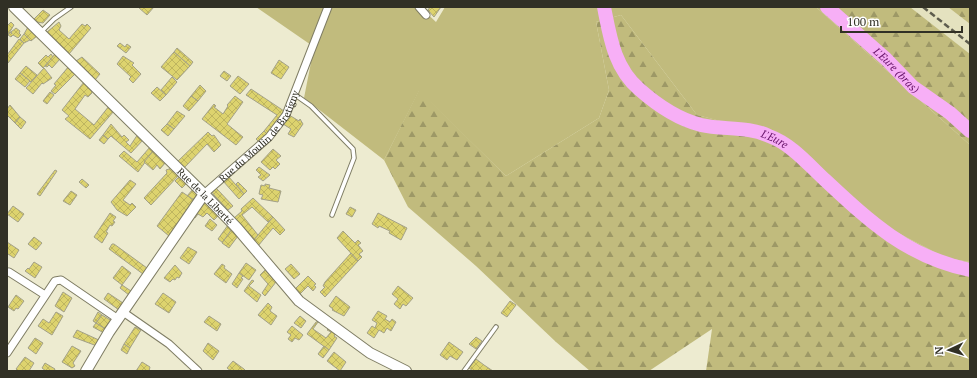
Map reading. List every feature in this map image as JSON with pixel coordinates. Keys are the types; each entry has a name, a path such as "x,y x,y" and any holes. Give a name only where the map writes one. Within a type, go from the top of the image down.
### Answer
{"street":[{"name":"Rue de la Liberté","path":"14,7 237,228 299,301 370,353 406,371"},
{"name":"Rue du Moulin de Bretigny","path":"86,371 121,315 204,194 269,137 286,115 328,7"},
{"path":"419,7 426,15"},
{"path":"8,272 46,295"},
{"path":"7,353 55,282 61,280 169,344 198,371"}],"lane":[{"path":"40,33 54,19 71,7"},
{"path":"294,94 311,106 353,149 354,158 332,215"},
{"path":"464,371 496,328"}],"shaded area":[{"path":"910,7 948,7 970,24 970,54"}],"green space":[{"path":"256,7 420,7 436,22 445,7 816,7 970,145 970,262 946,258 877,222 790,139 697,115 621,15 596,22 609,90 599,118 506,176 419,91 384,160 304,98 314,47"},
{"path":"816,7 910,7 970,54 970,145"},
{"path":"948,7 970,7 970,24"},
{"path":"621,15 697,115 790,138 877,222 946,258 970,262 970,371 706,371 712,329 649,371 590,371 556,342 476,266 408,207 384,160 419,90 506,176 599,118 609,90 596,22"}],"building":[{"path":"138,7 154,7 147,15"},
{"path":"430,7 441,7 434,17 428,10"},
{"path":"43,10 50,15 43,23 37,22 34,19"},
{"path":"11,22 14,25 8,35 7,26"},
{"path":"59,22 61,26 59,30 69,39 82,24 85,26 87,24 91,28 69,54 47,32"},
{"path":"28,27 37,36 31,41 24,34"},
{"path":"16,28 20,31 19,33 21,35 18,38 13,35 11,37 8,35 10,32 12,34 11,32"},
{"path":"24,34 30,40 24,43 20,39"},
{"path":"19,39 24,43 8,63 7,55"},
{"path":"120,43 125,47 127,44 131,47 126,53 117,46"},
{"path":"177,48 193,62 190,66 174,52"},
{"path":"174,52 190,66 177,80 161,67"},
{"path":"51,54 53,57 43,68 38,63 46,55 48,57"},
{"path":"55,54 60,59 52,68 49,65 47,67 45,66"},
{"path":"123,56 134,63 132,65 141,74 133,83 129,79 131,77 117,64"},
{"path":"82,57 100,74 95,80 76,61"},
{"path":"279,60 289,67 281,79 271,73"},
{"path":"26,66 37,75 31,82 20,73"},
{"path":"69,66 76,73 55,94 51,91 56,85 54,84"},
{"path":"44,68 52,78 43,84 42,83 33,94 26,88"},
{"path":"224,71 231,76 227,81 220,76"},
{"path":"20,73 30,81 25,87 15,79"},
{"path":"238,76 249,84 240,94 230,86"},
{"path":"172,77 177,82 166,95 161,90"},
{"path":"84,82 92,89 92,93 88,97 85,95 75,109 94,125 109,106 114,111 90,139 65,119 69,116 62,110"},
{"path":"200,85 206,91 198,101 191,96"},
{"path":"157,87 166,95 160,101 151,93"},
{"path":"251,89 284,111 267,134 264,131 277,115 246,95"},
{"path":"50,92 54,95 47,104 43,101"},
{"path":"191,96 198,101 189,111 183,106"},
{"path":"235,96 243,102 227,124 243,137 236,145 202,119 214,104 216,106 214,107 223,114 228,106 227,105"},
{"path":"10,105 20,117 15,123 7,115 7,109"},
{"path":"177,111 185,116 174,129 167,124"},
{"path":"289,115 299,121 300,119 303,124 294,137 288,134 291,129 283,124"},
{"path":"20,117 26,122 21,129 15,123"},
{"path":"111,124 122,137 124,135 129,140 126,142 130,146 138,134 143,140 131,153 111,136 108,139 103,135"},
{"path":"167,124 174,129 168,136 161,130"},
{"path":"264,131 267,134 259,142 256,139"},
{"path":"208,132 212,136 214,135 221,145 214,152 207,144 183,169 177,162"},
{"path":"103,135 108,139 104,144 99,140"},
{"path":"150,147 154,150 138,172 119,156 124,151 137,162"},
{"path":"273,149 281,156 276,160 280,164 275,169 273,167 270,170 261,162"},
{"path":"154,150 166,162 160,169 157,165 153,170 144,162"},
{"path":"259,167 270,175 263,181 258,177 261,175 256,170"},
{"path":"172,168 179,175 151,205 144,198 167,173 166,170"},
{"path":"55,170 57,171 40,196 37,194"},
{"path":"180,176 187,183 182,188 175,181"},
{"path":"228,176 244,194 239,199 223,181"},
{"path":"82,179 89,185 86,188 79,182"},
{"path":"130,180 136,184 123,200 130,205 132,203 136,207 127,216 117,210 111,202"},
{"path":"238,182 247,191 244,194 236,184"},
{"path":"265,184 270,185 269,188 281,191 278,202 261,199 263,195 259,194 261,185 265,186"},
{"path":"216,188 233,206 228,210 212,192"},
{"path":"193,189 197,193 194,200 187,196"},
{"path":"71,191 77,195 70,205 63,201"},
{"path":"182,192 194,200 169,236 157,226"},
{"path":"253,198 273,217 268,222 252,207 242,215 258,235 253,241 234,218"},
{"path":"205,201 219,215 214,220 207,213 203,217 198,214 195,218 191,215"},
{"path":"13,206 24,214 18,222 7,214"},
{"path":"350,207 356,210 352,217 346,214"},
{"path":"110,213 116,217 113,221 115,222 112,226 110,225 106,232 108,233 102,243 94,237"},
{"path":"378,213 407,228 401,240 389,233 390,231 379,226 378,228 372,224"},
{"path":"273,217 285,230 280,235 273,228 258,246 253,241"},
{"path":"210,219 217,225 212,231 205,226"},
{"path":"228,225 232,229 223,243 218,239"},
{"path":"232,229 238,236 229,248 222,243"},
{"path":"343,231 355,243 358,240 361,243 358,245 363,251 359,254 362,257 358,261 337,238"},
{"path":"34,237 42,243 36,250 28,244"},
{"path":"7,242 19,250 14,258 8,254 7,255"},
{"path":"112,244 147,268 143,274 109,249"},
{"path":"188,247 197,252 189,264 180,258"},
{"path":"351,253 358,261 325,297 320,292 325,287 323,286 325,282"},
{"path":"34,262 42,267 35,278 25,271 28,268 29,269"},
{"path":"246,263 256,270 249,280 239,273"},
{"path":"222,264 225,266 224,268 232,274 226,283 214,274"},
{"path":"291,264 300,274 294,279 285,269"},
{"path":"175,265 182,273 179,278 177,277 175,280 173,279 170,282 164,278"},
{"path":"122,266 131,273 122,285 113,278"},
{"path":"265,270 276,282 265,296 262,293 268,284 260,275"},
{"path":"239,273 243,276 241,278 243,279 237,288 232,284"},
{"path":"308,276 316,284 314,285 316,287 313,291 308,286 300,294 294,290"},
{"path":"252,280 254,281 249,286 261,295 257,302 244,291"},
{"path":"122,285 131,291 129,295 120,288"},
{"path":"398,286 413,298 406,306 403,304 400,309 394,304 398,299 392,294"},
{"path":"63,292 72,298 64,312 55,306"},
{"path":"108,293 123,303 119,310 104,299"},
{"path":"163,293 176,302 169,313 155,304"},
{"path":"16,295 24,301 18,309 16,308 14,311 8,307"},
{"path":"336,296 350,307 344,316 332,310 333,309 329,306"},
{"path":"510,301 516,305 507,317 501,313"},
{"path":"268,303 272,307 270,311 277,316 271,325 258,315"},
{"path":"378,311 387,316 385,319 390,322 392,319 396,322 391,331 387,328 384,333 379,330 374,338 367,333 372,326 375,328 377,323 372,320"},
{"path":"56,312 63,316 52,335 38,326 43,319 49,323"},
{"path":"98,312 102,315 96,323 93,321"},
{"path":"102,315 112,321 107,330 96,323"},
{"path":"209,316 221,324 217,331 204,322"},
{"path":"300,316 306,321 301,328 294,323"},
{"path":"320,321 324,324 318,322 313,329 326,338 331,332 327,330 329,328 336,333 334,336 337,338 329,350 307,334 316,322"},
{"path":"96,323 107,330 104,333 93,327"},
{"path":"292,326 303,335 299,340 295,338 292,342 288,339 291,335 287,332"},
{"path":"135,327 141,330 130,348 124,344"},
{"path":"77,330 101,341 97,346 73,337"},
{"path":"476,337 482,341 476,349 469,344"},
{"path":"35,338 43,343 36,354 28,348"},
{"path":"449,342 463,352 457,360 450,356 447,360 440,355"},
{"path":"208,343 219,351 213,360 203,351"},
{"path":"124,344 130,348 127,354 121,350"},
{"path":"72,346 81,351 73,363 75,366 72,368 62,362"},
{"path":"324,346 329,350 323,358 318,354"},
{"path":"334,352 346,362 340,371 327,361"},
{"path":"25,357 34,363 29,371 18,371 16,369"},
{"path":"476,359 493,371 473,371 469,368"},
{"path":"233,361 246,371 231,371 227,368"},
{"path":"142,362 150,367 149,371 136,371"},
{"path":"45,363 55,369 54,371 46,371 42,368"}],"waterway":[{"name":"L'Eure","path":"604,7 614,51 624,71 639,89 653,101 676,115 701,125 744,129 777,139 798,154 857,209 890,235 908,247 927,256 947,264 970,270"},
{"name":"L'Eure (bras)","path":"827,7 886,59 913,87 950,113 970,131"}],"railway":[{"path":"923,7 970,44"}]}
